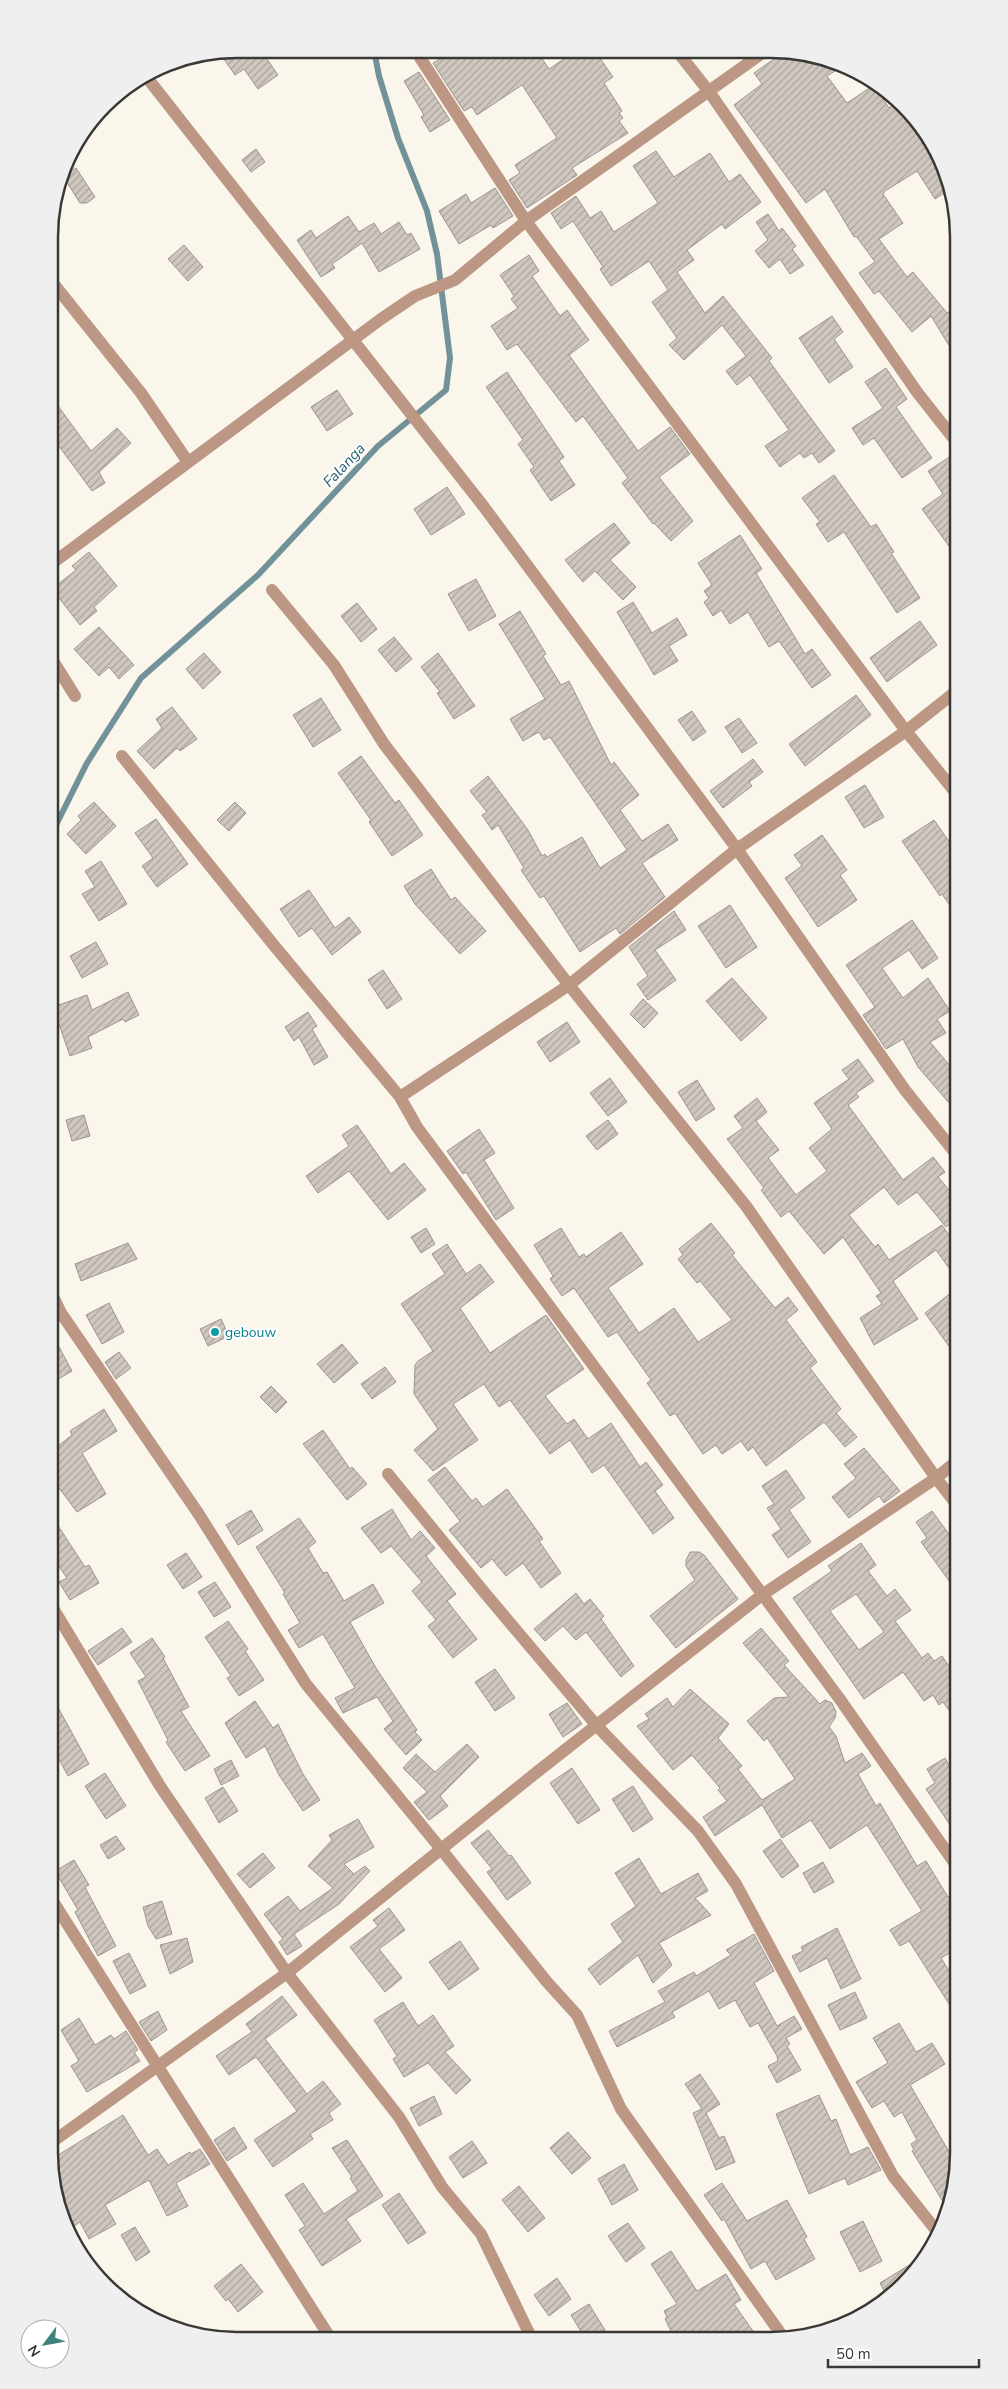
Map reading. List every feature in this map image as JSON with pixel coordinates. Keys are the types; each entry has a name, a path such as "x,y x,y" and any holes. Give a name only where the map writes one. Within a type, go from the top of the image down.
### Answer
{"street":[{"path":"420,58 526,221 906,731 950,786"},
{"path":"681,58 710,92 917,392 950,434"},
{"path":"58,559 351,341 414,296 455,280 526,221 756,58"},
{"path":"149,80 351,341 484,507 737,849 905,1090 950,1146"},
{"path":"58,289 142,393 188,462"},
{"path":"272,590 334,665 384,744 569,985 746,1206 950,1496"},
{"path":"58,669 75,696"},
{"path":"400,1097 569,985 737,849 906,731 950,696"},
{"path":"122,756 400,1097 417,1127 839,1698 950,1857"},
{"path":"58,1307 198,1513 306,1684 441,1848 547,1982 576,2015 621,2109 779,2331"},
{"path":"58,2138 288,1973 441,1848 762,1595 950,1467"},
{"path":"388,1474 597,1726 698,1831 736,1884 893,2176 934,2228"},
{"path":"58,1616 160,1786 288,1973 399,2117 442,2186 481,2234 529,2332"},
{"path":"58,1909 326,2332"}],"building":[{"path":"223,58 266,58 278,75 258,89 244,69 235,75"},
{"path":"442,58 542,58 549,69 566,58 600,58 613,77 604,83 622,111 619,113 623,118 619,121 628,133 572,168 577,175 527,208 509,180 520,173 515,165 557,138 522,85 477,115 472,107 464,111 433,63"},
{"path":"775,58 807,61 829,67 835,71 827,76 847,103 870,87 879,93 889,108 893,105 914,127 932,157 945,193 935,199 917,171 885,191 883,194 903,223 879,239 907,277 913,272 947,313 950,311 950,347 931,316 912,332 879,291 874,294 859,273 875,262 856,236 854,237 825,189 806,203 734,105 762,84 754,73"},
{"path":"419,72 450,120 430,132 421,117 424,115 404,81"},
{"path":"256,149 265,162 251,172 242,160"},
{"path":"656,151 674,177 710,153 729,182 740,174 761,202 725,229 722,224 687,250 694,260 677,272 705,313 723,296 772,358 769,361 835,451 819,463 812,453 804,458 800,453 780,467 765,446 789,430 750,375 737,385 726,371 746,356 722,325 684,360 669,345 677,338 652,302 668,290 649,261 611,286 600,269 603,267 573,221 561,229 551,213 576,196 590,218 601,211 614,232 658,203 633,166"},
{"path":"76,168 95,197 87,203 80,203 66,181 70,172"},
{"path":"495,188 513,216 493,228 491,225 459,244 439,211 466,194 471,203"},
{"path":"768,214 779,231 782,228 796,246 792,249 804,265 790,274 780,259 769,268 755,251 768,240 756,222"},
{"path":"348,216 359,232 374,223 381,234 399,222 407,235 411,233 420,249 379,272 362,243 332,264 335,268 321,277 297,240 311,230 316,238"},
{"path":"184,245 203,267 188,281 168,259"},
{"path":"529,255 539,271 532,276 560,316 567,310 589,340 569,355 638,451 670,427 690,454 659,477 693,521 671,541 653,524 622,483 628,478 583,416 576,422 517,344 507,350 491,326 518,308 511,299 514,296 500,275"},
{"path":"832,316 843,332 834,339 853,367 829,383 799,338"},
{"path":"886,368 907,399 896,407 932,458 902,478 874,438 863,445 852,428 883,408 865,382"},
{"path":"507,372 564,457 559,461 575,485 551,501 530,470 534,467 518,444 523,440 486,387"},
{"path":"337,390 353,414 327,431 311,407"},
{"path":"58,406 91,451 117,428 131,443 99,472 105,483 92,491 58,445"},
{"path":"950,457 950,548 922,509 943,494 928,471"},
{"path":"834,475 871,527 876,524 894,552 891,553 920,598 897,613 844,532 828,542 816,524 820,522 802,498"},
{"path":"447,487 465,514 431,535 414,509"},
{"path":"614,523 630,543 610,560 636,587 623,600 595,571 583,582 565,560"},
{"path":"740,535 762,569 756,573 805,654 812,649 831,675 812,688 779,641 769,647 748,612 730,624 721,610 713,616 704,602 709,598 704,591 712,585 698,563"},
{"path":"89,552 117,586 94,607 97,611 80,625 58,597 58,584 76,570 72,566"},
{"path":"476,579 496,616 469,631 448,594"},
{"path":"633,602 652,633 677,618 687,635 669,646 678,661 654,675 617,612"},
{"path":"357,603 377,629 361,642 341,616"},
{"path":"520,611 546,654 543,656 561,685 569,681 611,765 614,762 639,795 620,810 642,841 668,824 678,840 642,863 665,897 620,934 616,928 580,952 544,896 540,898 521,870 524,868 498,825 492,830 482,815 487,812 470,791 488,776 528,830 542,856 545,854 547,857 582,837 600,868 627,850 550,737 544,740 539,732 523,741 510,719 545,699 499,624"},
{"path":"920,621 937,645 887,682 870,658"},
{"path":"99,627 134,665 119,679 109,667 99,676 74,649"},
{"path":"394,637 412,659 396,672 378,650"},
{"path":"204,653 221,672 203,689 186,669"},
{"path":"438,653 475,706 454,719 437,693 440,692 421,667"},
{"path":"856,695 871,715 805,766 789,744"},
{"path":"321,698 341,730 313,747 293,715"},
{"path":"172,707 197,739 180,751 177,748 154,769 137,751 162,728 156,719"},
{"path":"692,711 706,732 693,741 678,720"},
{"path":"739,718 757,743 742,753 725,727"},
{"path":"361,756 395,803 399,800 423,835 392,856 369,822 371,820 338,773"},
{"path":"753,759 763,772 749,782 752,786 723,808 710,791"},
{"path":"865,785 884,817 864,828 845,797"},
{"path":"94,802 116,826 86,854 67,834 81,820 78,816"},
{"path":"235,802 246,813 229,831 217,820"},
{"path":"156,819 188,864 157,887 142,866 153,858 135,833"},
{"path":"934,820 950,843 950,906 942,894 940,896 902,841"},
{"path":"822,835 847,870 840,875 857,900 818,927 785,878 802,866 794,855"},
{"path":"101,861 127,904 99,921 82,894 95,887 85,871"},
{"path":"431,869 451,900 455,897 486,931 460,954 415,904 404,886"},
{"path":"309,890 335,928 349,917 361,932 332,955 312,928 299,937 280,909"},
{"path":"730,905 757,947 726,968 698,926"},
{"path":"674,911 686,930 655,950 676,980 648,1000 637,984 648,976 629,947"},
{"path":"912,920 938,958 922,969 909,950 882,968 903,998 928,978 950,1011 937,1019 946,1033 930,1042 950,1066 950,1104 918,1067 903,1039 886,1049 863,1015 875,1007 846,965"},
{"path":"96,942 108,964 82,978 70,956"},
{"path":"383,970 402,999 387,1009 368,980"},
{"path":"732,978 767,1018 741,1041 706,1001"},
{"path":"128,992 139,1015 125,1022 123,1019 88,1037 92,1048 70,1056 58,1021 58,1005 87,995 92,1010"},
{"path":"643,999 658,1013 644,1028 630,1014"},
{"path":"308,1012 317,1026 312,1029 328,1057 314,1065 299,1037 294,1041 285,1027"},
{"path":"567,1022 580,1042 550,1062 537,1042"},
{"path":"858,1059 874,1081 856,1093 859,1097 848,1105 903,1180 933,1157 945,1172 938,1177 950,1191 950,1223 946,1227 917,1192 898,1205 884,1187 849,1215 875,1247 878,1244 889,1260 942,1225 950,1236 950,1270 936,1250 893,1281 918,1319 874,1345 860,1318 882,1304 876,1296 881,1293 843,1237 824,1254 789,1211 781,1217 761,1190 764,1188 727,1139 743,1128 734,1116 757,1098 767,1112 756,1121 779,1150 768,1158 796,1195 827,1171 809,1148 832,1129 814,1103 849,1079 842,1070"},
{"path":"610,1078 627,1102 608,1116 590,1093"},
{"path":"697,1080 715,1109 696,1121 678,1092"},
{"path":"84,1115 90,1136 72,1141 66,1120"},
{"path":"608,1120 618,1134 597,1150 586,1136"},
{"path":"357,1125 391,1174 404,1163 426,1190 388,1220 349,1171 318,1193 306,1176 349,1146 342,1135"},
{"path":"479,1129 495,1153 484,1160 514,1208 496,1220 466,1172 463,1174 447,1151"},
{"path":"711,1223 735,1253 732,1255 775,1308 788,1297 798,1310 786,1320 817,1362 810,1368 841,1409 836,1413 857,1437 845,1447 824,1422 766,1466 753,1447 748,1451 741,1441 722,1454 716,1445 703,1454 675,1413 670,1416 647,1383 651,1380 617,1332 608,1337 574,1288 562,1296 550,1279 553,1276 534,1245 561,1228 579,1257 584,1254 586,1257 621,1232 643,1264 608,1288 639,1333 674,1308 698,1342 732,1320 700,1281 697,1283 678,1259 683,1255 679,1249"},
{"path":"426,1228 435,1244 421,1253 411,1237"},
{"path":"128,1243 137,1259 81,1281 75,1264"},
{"path":"447,1244 466,1274 480,1264 494,1282 460,1308 490,1353 546,1315 584,1369 545,1396 567,1424 574,1419 588,1439 611,1423 640,1467 646,1462 663,1485 655,1491 674,1518 653,1534 604,1465 592,1473 570,1440 550,1454 510,1400 499,1407 484,1384 453,1404 478,1440 433,1471 414,1450 438,1429 414,1394 415,1365 433,1351 401,1304 445,1274 432,1254"},
{"path":"950,1294 950,1348 925,1313"},
{"path":"109,1303 124,1332 102,1344 86,1315"},
{"name":"gebouw","path":"221,1319 229,1336 208,1346 200,1329"},
{"path":"342,1344 358,1363 334,1383 317,1364"},
{"path":"58,1345 72,1371 58,1379"},
{"path":"119,1352 131,1368 116,1379 105,1362"},
{"path":"385,1367 396,1382 372,1399 361,1384"},
{"path":"271,1386 287,1402 276,1413 260,1397"},
{"path":"104,1409 117,1431 82,1453 106,1494 77,1512 58,1487 58,1446 72,1435 70,1431"},
{"path":"323,1430 350,1469 352,1467 367,1484 347,1500 303,1444"},
{"path":"864,1448 900,1491 884,1503 879,1496 849,1518 832,1497 856,1478 844,1464"},
{"path":"445,1467 472,1501 476,1498 483,1507 507,1489 543,1539 539,1541 561,1573 541,1588 523,1563 506,1576 492,1559 481,1568 449,1530 460,1521 428,1480"},
{"path":"786,1470 805,1498 789,1510 811,1542 788,1558 772,1535 781,1529 767,1508 774,1504 762,1486"},
{"path":"392,1509 411,1540 420,1531 435,1548 426,1556 456,1594 447,1601 477,1639 453,1658 428,1626 436,1620 412,1591 422,1582 391,1546 381,1553 361,1528"},
{"path":"251,1510 263,1530 238,1545 226,1525"},
{"path":"932,1511 950,1535 950,1582 921,1542 927,1538 916,1522"},
{"path":"299,1518 316,1542 308,1548 323,1573 327,1572 344,1601 373,1584 384,1603 350,1622 376,1668 417,1730 415,1732 422,1740 406,1755 384,1729 393,1721 377,1697 343,1713 335,1698 355,1688 323,1634 299,1648 288,1630 300,1623 283,1594 285,1593 256,1547"},
{"path":"58,1526 85,1567 89,1565 99,1583 70,1600 59,1582 67,1578 58,1565"},
{"path":"861,1543 876,1565 868,1571 887,1596 895,1589 911,1610 895,1621 922,1658 928,1653 934,1661 942,1656 950,1668 950,1712 943,1702 939,1705 933,1695 924,1701 903,1672 864,1699 793,1598 832,1571 828,1566","holes":["856,1594 884,1632 859,1650 830,1611"]},
{"path":"690,1552 699,1552 704,1555 738,1599 676,1648 650,1616 695,1580 686,1566 686,1560"},
{"path":"186,1553 202,1577 183,1589 167,1565"},
{"path":"215,1582 231,1607 214,1617 198,1592"},
{"path":"576,1593 584,1604 590,1599 604,1616 601,1619 634,1666 621,1677 586,1632 576,1640 563,1626 545,1641 534,1629"},
{"path":"228,1621 248,1649 245,1651 264,1680 239,1696 227,1678 231,1676 205,1637"},
{"path":"122,1628 132,1642 98,1665 88,1651"},
{"path":"761,1628 789,1661 784,1665 820,1704 825,1700 832,1703 836,1712 835,1718 829,1727 836,1736 845,1763 862,1753 871,1766 858,1774 876,1806 880,1803 917,1866 926,1861 948,1897 950,1896 950,1953 941,1958 950,1972 950,2005 909,1941 900,1946 890,1930 922,1911 867,1825 830,1849 811,1820 782,1838 762,1805 715,1836 703,1817 727,1801 718,1790 720,1788 692,1755 673,1770 637,1726 649,1719 645,1714 667,1698 673,1707 690,1689 729,1724 718,1738 742,1766 738,1769 762,1800 795,1779 767,1738 764,1741 747,1721 774,1698 789,1697 743,1643"},
{"path":"152,1638 165,1657 163,1658 189,1707 181,1711 210,1756 185,1771 166,1742 168,1740 138,1681 146,1677 130,1653"},
{"path":"495,1669 515,1698 495,1711 475,1682"},
{"path":"255,1701 273,1728 278,1724 303,1774 320,1800 303,1811 279,1775 265,1746 246,1758 225,1723"},
{"path":"567,1703 582,1724 563,1737 549,1714"},
{"path":"58,1707 89,1764 68,1776 58,1757"},
{"path":"467,1744 479,1757 440,1796 448,1806 429,1820 414,1802 427,1792 403,1768 416,1754 435,1772"},
{"path":"945,1758 950,1764 950,1825 926,1789 935,1783 927,1769"},
{"path":"231,1760 239,1776 221,1785 214,1769"},
{"path":"572,1768 600,1810 578,1824 550,1783"},
{"path":"105,1773 126,1806 106,1819 85,1786"},
{"path":"633,1786 653,1819 633,1832 612,1799"},
{"path":"223,1787 238,1811 219,1823 205,1798"},
{"path":"358,1819 374,1847 344,1864 354,1874 365,1866 370,1871 339,1904 294,1934 302,1946 287,1955 279,1942 283,1939 264,1914 288,1896 300,1911 333,1888 308,1866 332,1840 329,1835"},
{"path":"488,1830 509,1856 511,1855 531,1883 507,1900 487,1872 492,1869 471,1843"},
{"path":"116,1836 125,1849 108,1859 100,1845"},
{"path":"780,1839 799,1866 782,1878 763,1851"},
{"path":"263,1853 275,1868 250,1888 237,1874"},
{"path":"639,1858 661,1894 698,1873 708,1891 695,1898 711,1915 659,1943 672,1965 653,1983 638,1955 600,1985 588,1969 623,1942 611,1924 636,1906 615,1873"},
{"path":"74,1860 89,1885 85,1887 116,1946 98,1956 75,1912 78,1910 58,1876 58,1869"},
{"path":"823,1862 834,1882 814,1893 803,1873"},
{"path":"162,1901 172,1934 156,1939 148,1926 143,1907"},
{"path":"389,1908 405,1930 379,1949 402,1978 385,1992 350,1947 378,1926 373,1920"},
{"path":"837,1928 861,1979 841,1989 827,1958 800,1972 792,1956 803,1951 801,1947"},
{"path":"754,1934 774,1971 754,1983 777,2026 794,2016 802,2029 786,2038 790,2044 787,2046 801,2070 777,2083 768,2066 778,2061 777,2056 758,2023 750,2027 735,2000 719,2009 709,1991 672,2012 675,2017 617,2047 609,2031 665,2002 658,1991 694,1972 696,1976 731,1955 726,1950"},
{"path":"187,1938 193,1962 170,1974 160,1945"},
{"path":"460,1941 479,1969 449,1990 429,1962"},
{"path":"129,1953 146,1986 130,1994 113,1961"},
{"path":"855,1992 867,2018 840,2030 828,2005"},
{"path":"282,1996 297,2015 265,2039 307,2094 323,2081 341,2104 329,2113 333,2120 310,2134 313,2139 273,2167 254,2140 297,2111 256,2057 229,2075 216,2056 252,2032 246,2024"},
{"path":"403,2002 418,2026 433,2015 454,2046 445,2052 471,2080 456,2094 428,2063 404,2077 393,2059 397,2056 374,2020"},
{"path":"158,2011 167,2030 151,2041 139,2022"},
{"path":"79,2018 95,2045 111,2035 114,2039 126,2031 138,2050 134,2052 140,2061 87,2092 71,2066 79,2061 61,2030"},
{"path":"899,2023 916,2052 932,2043 945,2064 910,2085 950,2153 949,2176 943,2202 912,2151 914,2150 911,2144 917,2140 902,2112 894,2117 884,2101 872,2108 856,2082 888,2063 873,2038"},
{"path":"700,2074 720,2104 706,2113 719,2138 724,2136 735,2162 716,2170 693,2113 702,2109 685,2084"},
{"path":"819,2095 831,2121 836,2119 850,2155 868,2147 881,2170 848,2185 845,2178 809,2194 776,2114"},
{"path":"434,2096 442,2114 419,2126 410,2108"},
{"path":"123,2115 148,2155 157,2149 168,2165 190,2152 191,2154 200,2149 210,2164 176,2183 188,2206 167,2216 149,2180 105,2205 116,2224 89,2239 80,2222 73,2226 71,2221 61,2188 58,2155"},
{"path":"234,2127 247,2148 227,2161 214,2140"},
{"path":"568,2132 591,2158 572,2174 550,2148"},
{"path":"347,2140 383,2196 346,2219 361,2241 322,2266 299,2230 305,2226 285,2195 303,2183 324,2214 358,2191 350,2178 352,2177 332,2148"},
{"path":"472,2141 487,2163 463,2178 449,2157"},
{"path":"624,2164 638,2190 612,2205 598,2179"},
{"path":"722,2183 747,2221 787,2200 807,2237 804,2239 815,2259 776,2280 765,2261 751,2269 724,2219 722,2221 704,2195"},
{"path":"519,2186 545,2218 528,2232 502,2200"},
{"path":"399,2193 426,2233 408,2244 382,2205"},
{"path":"863,2221 882,2261 860,2272 840,2232"},
{"path":"628,2223 645,2248 626,2262 608,2236"},
{"path":"135,2227 150,2252 136,2261 121,2235"},
{"path":"671,2251 697,2291 726,2274 741,2300 734,2304 754,2332 672,2332 665,2319 667,2317 664,2311 677,2304 651,2264"},
{"path":"914,2262 885,2292 880,2283"},
{"path":"241,2264 263,2292 238,2312 214,2286"},
{"path":"557,2278 571,2299 549,2316 534,2295"},
{"path":"589,2304 606,2332 581,2332 571,2315"}],"waterway":[{"name":"Falanga","path":"58,821 87,763 141,678 258,575 378,446 446,390 450,358 437,254 427,211 398,138 379,76 376,58"}],"place":[{"name":"gebouw","path":"215,1332"}]}
